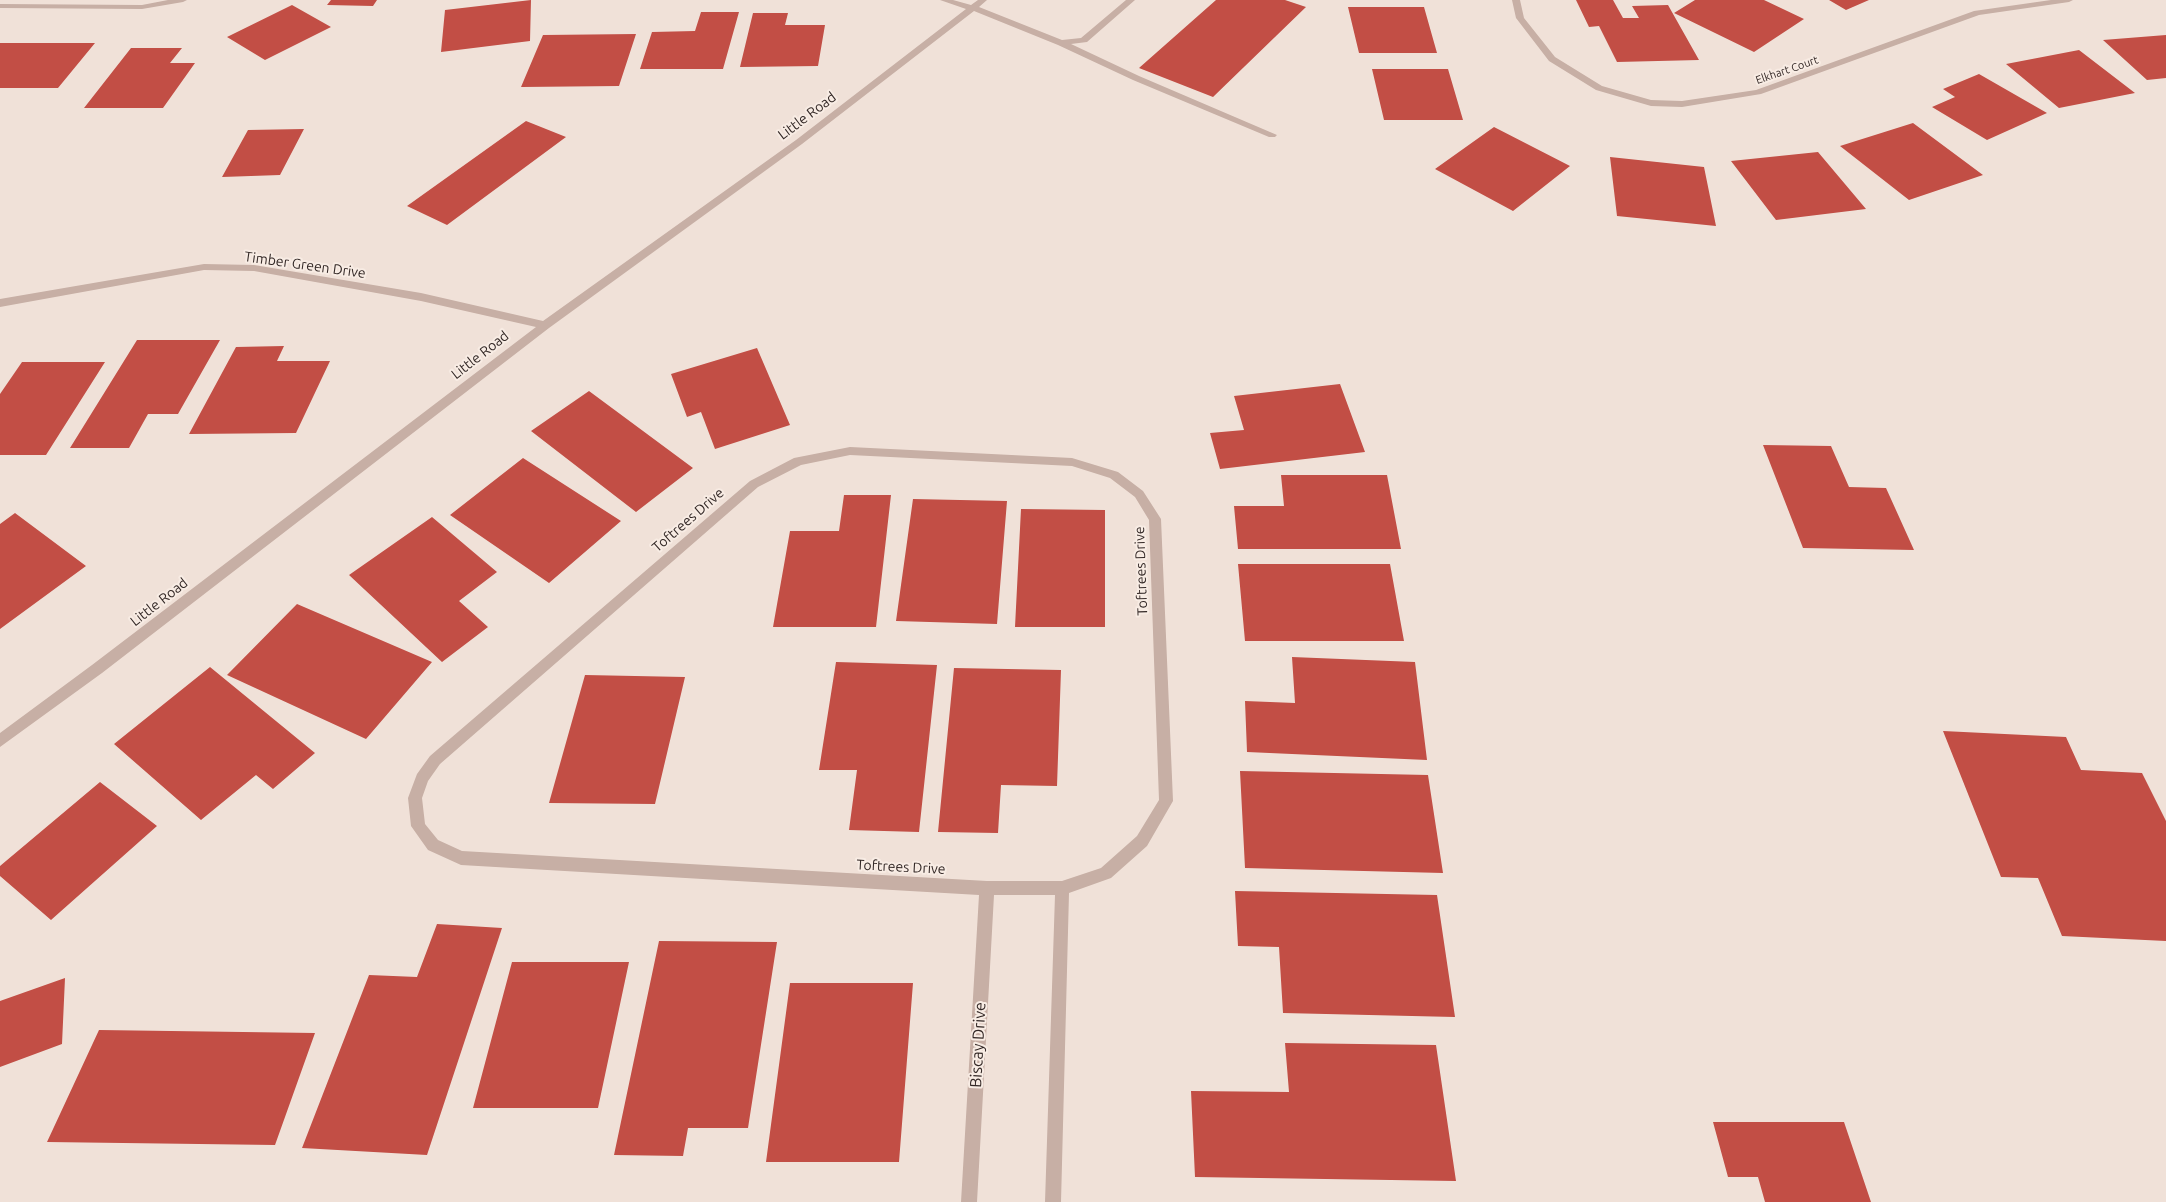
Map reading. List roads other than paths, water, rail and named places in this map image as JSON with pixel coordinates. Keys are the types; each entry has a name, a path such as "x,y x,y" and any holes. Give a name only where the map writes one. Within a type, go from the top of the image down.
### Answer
{"street":[{"path":"0,6 142,7 183,0"},
{"path":"944,0 973,8 1061,43 1136,78 1272,135"},
{"name":"Little Road","path":"0,741 97,669 545,325 799,142 983,0"},
{"path":"1061,43 1084,40 1131,0"},
{"name":"Elkhart Court","path":"1516,0 1520,18 1552,59 1599,88 1651,103 1682,104 1758,92 1977,13 2069,0"},
{"name":"Timber Green Drive","path":"0,303 204,268 254,268 420,297 545,325"},
{"name":"Toftrees Drive","path":"850,451 1072,462 1114,475 1139,494 1155,519 1166,801 1142,841 1106,873 1062,888 987,888 461,858 433,845 418,826 415,798 422,778 435,760 754,484 798,461 850,451"},
{"name":"Biscay Drive","path":"969,1202 987,888"},
{"path":"1053,1202 1062,888"}]}
